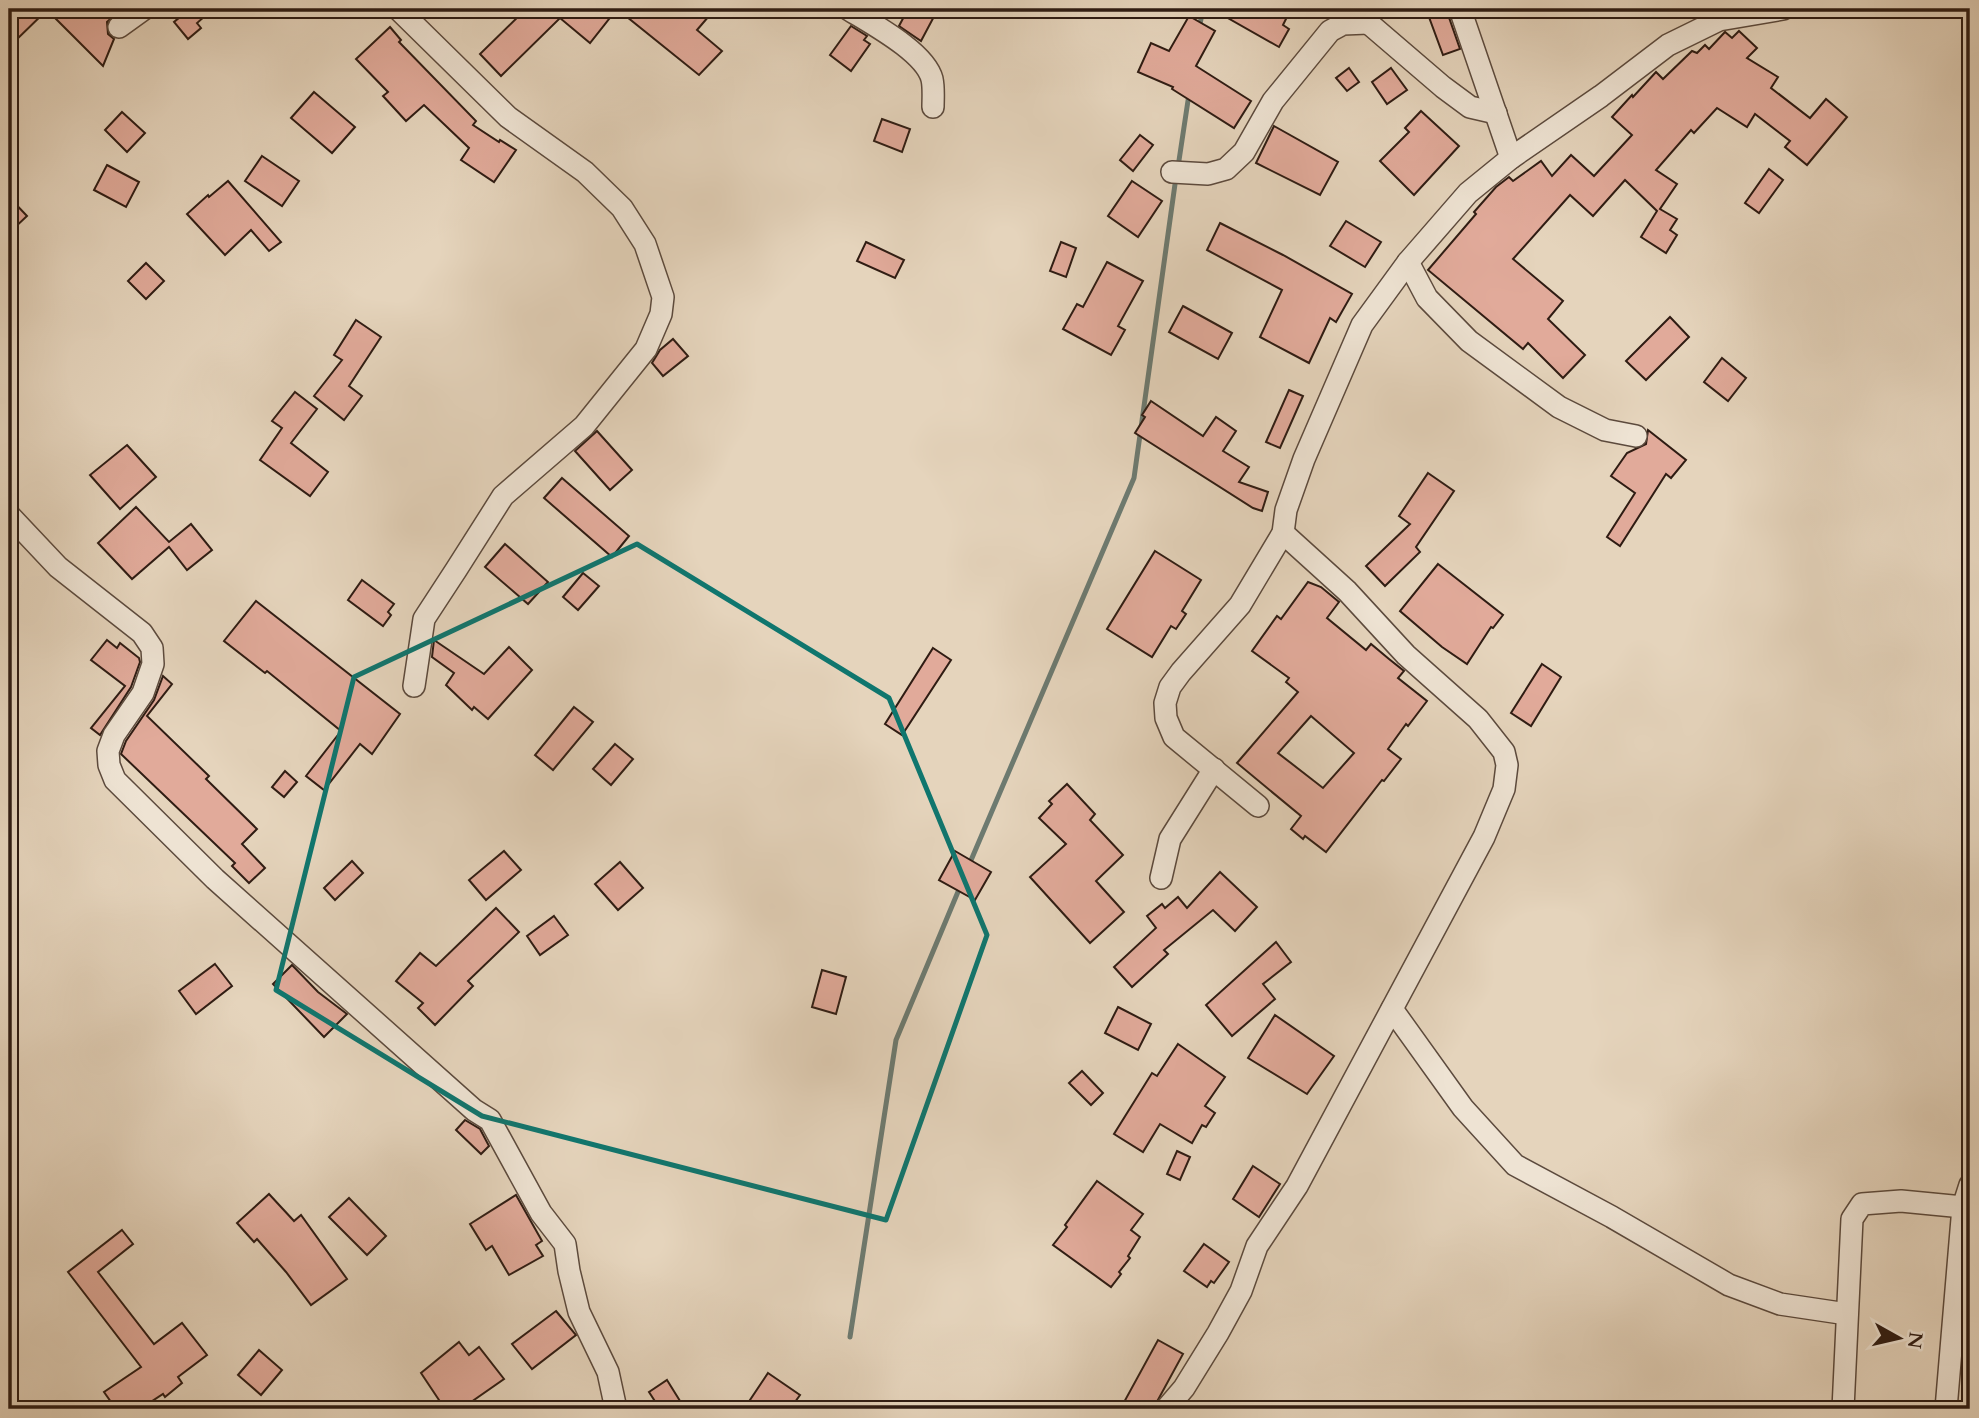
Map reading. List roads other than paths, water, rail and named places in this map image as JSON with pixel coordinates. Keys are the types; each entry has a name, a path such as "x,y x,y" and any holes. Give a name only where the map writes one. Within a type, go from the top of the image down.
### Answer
{"street":[{"path":"119,27 144,9"},
{"path":"398,9 508,117 585,172 622,208 645,243 663,297 661,314 646,349 584,426 503,496 424,619 414,686"},
{"path":"848,9 924,62 932,79 933,107"},
{"path":"1460,9 1511,158"},
{"path":"1258,806 1174,737 1166,718 1165,703 1170,687 1181,672 1240,606 1283,533 1286,510 1304,459 1362,326 1408,262 1468,193 1511,158 1601,96 1668,45 1719,20 1783,9"},
{"path":"1172,172 1208,174 1226,169 1244,152 1273,101 1330,31 1360,16 1470,107 1496,113"},
{"path":"1408,262 1427,298 1469,341 1559,407 1605,430 1636,436"},
{"path":"9,515 58,567 142,633 152,648 153,664 143,693 114,735 108,751 109,765 115,780 215,879 474,1110 490,1120 536,1204 565,1244 579,1312 608,1373 616,1409"},
{"path":"1166,1409 1184,1388 1218,1334 1241,1291 1257,1246 1297,1186 1484,837 1504,789 1507,765 1504,752 1478,719 1406,655 1347,591 1283,533"},
{"path":"1161,878 1170,839 1214,769"},
{"path":"1392,1009 1462,1108 1515,1165 1729,1285 1780,1304 1847,1314"},
{"path":"1946,1409 1963,1207 1970,1185"},
{"path":"1843,1409 1853,1219 1862,1204 1901,1201 1963,1207"}],"waterway":[{"path":"1199,29 1203,9"},
{"path":"1178,167 1189,94"},
{"path":"969,865 1134,478 1176,177"},
{"path":"850,1337 896,1040 960,887"}]}
